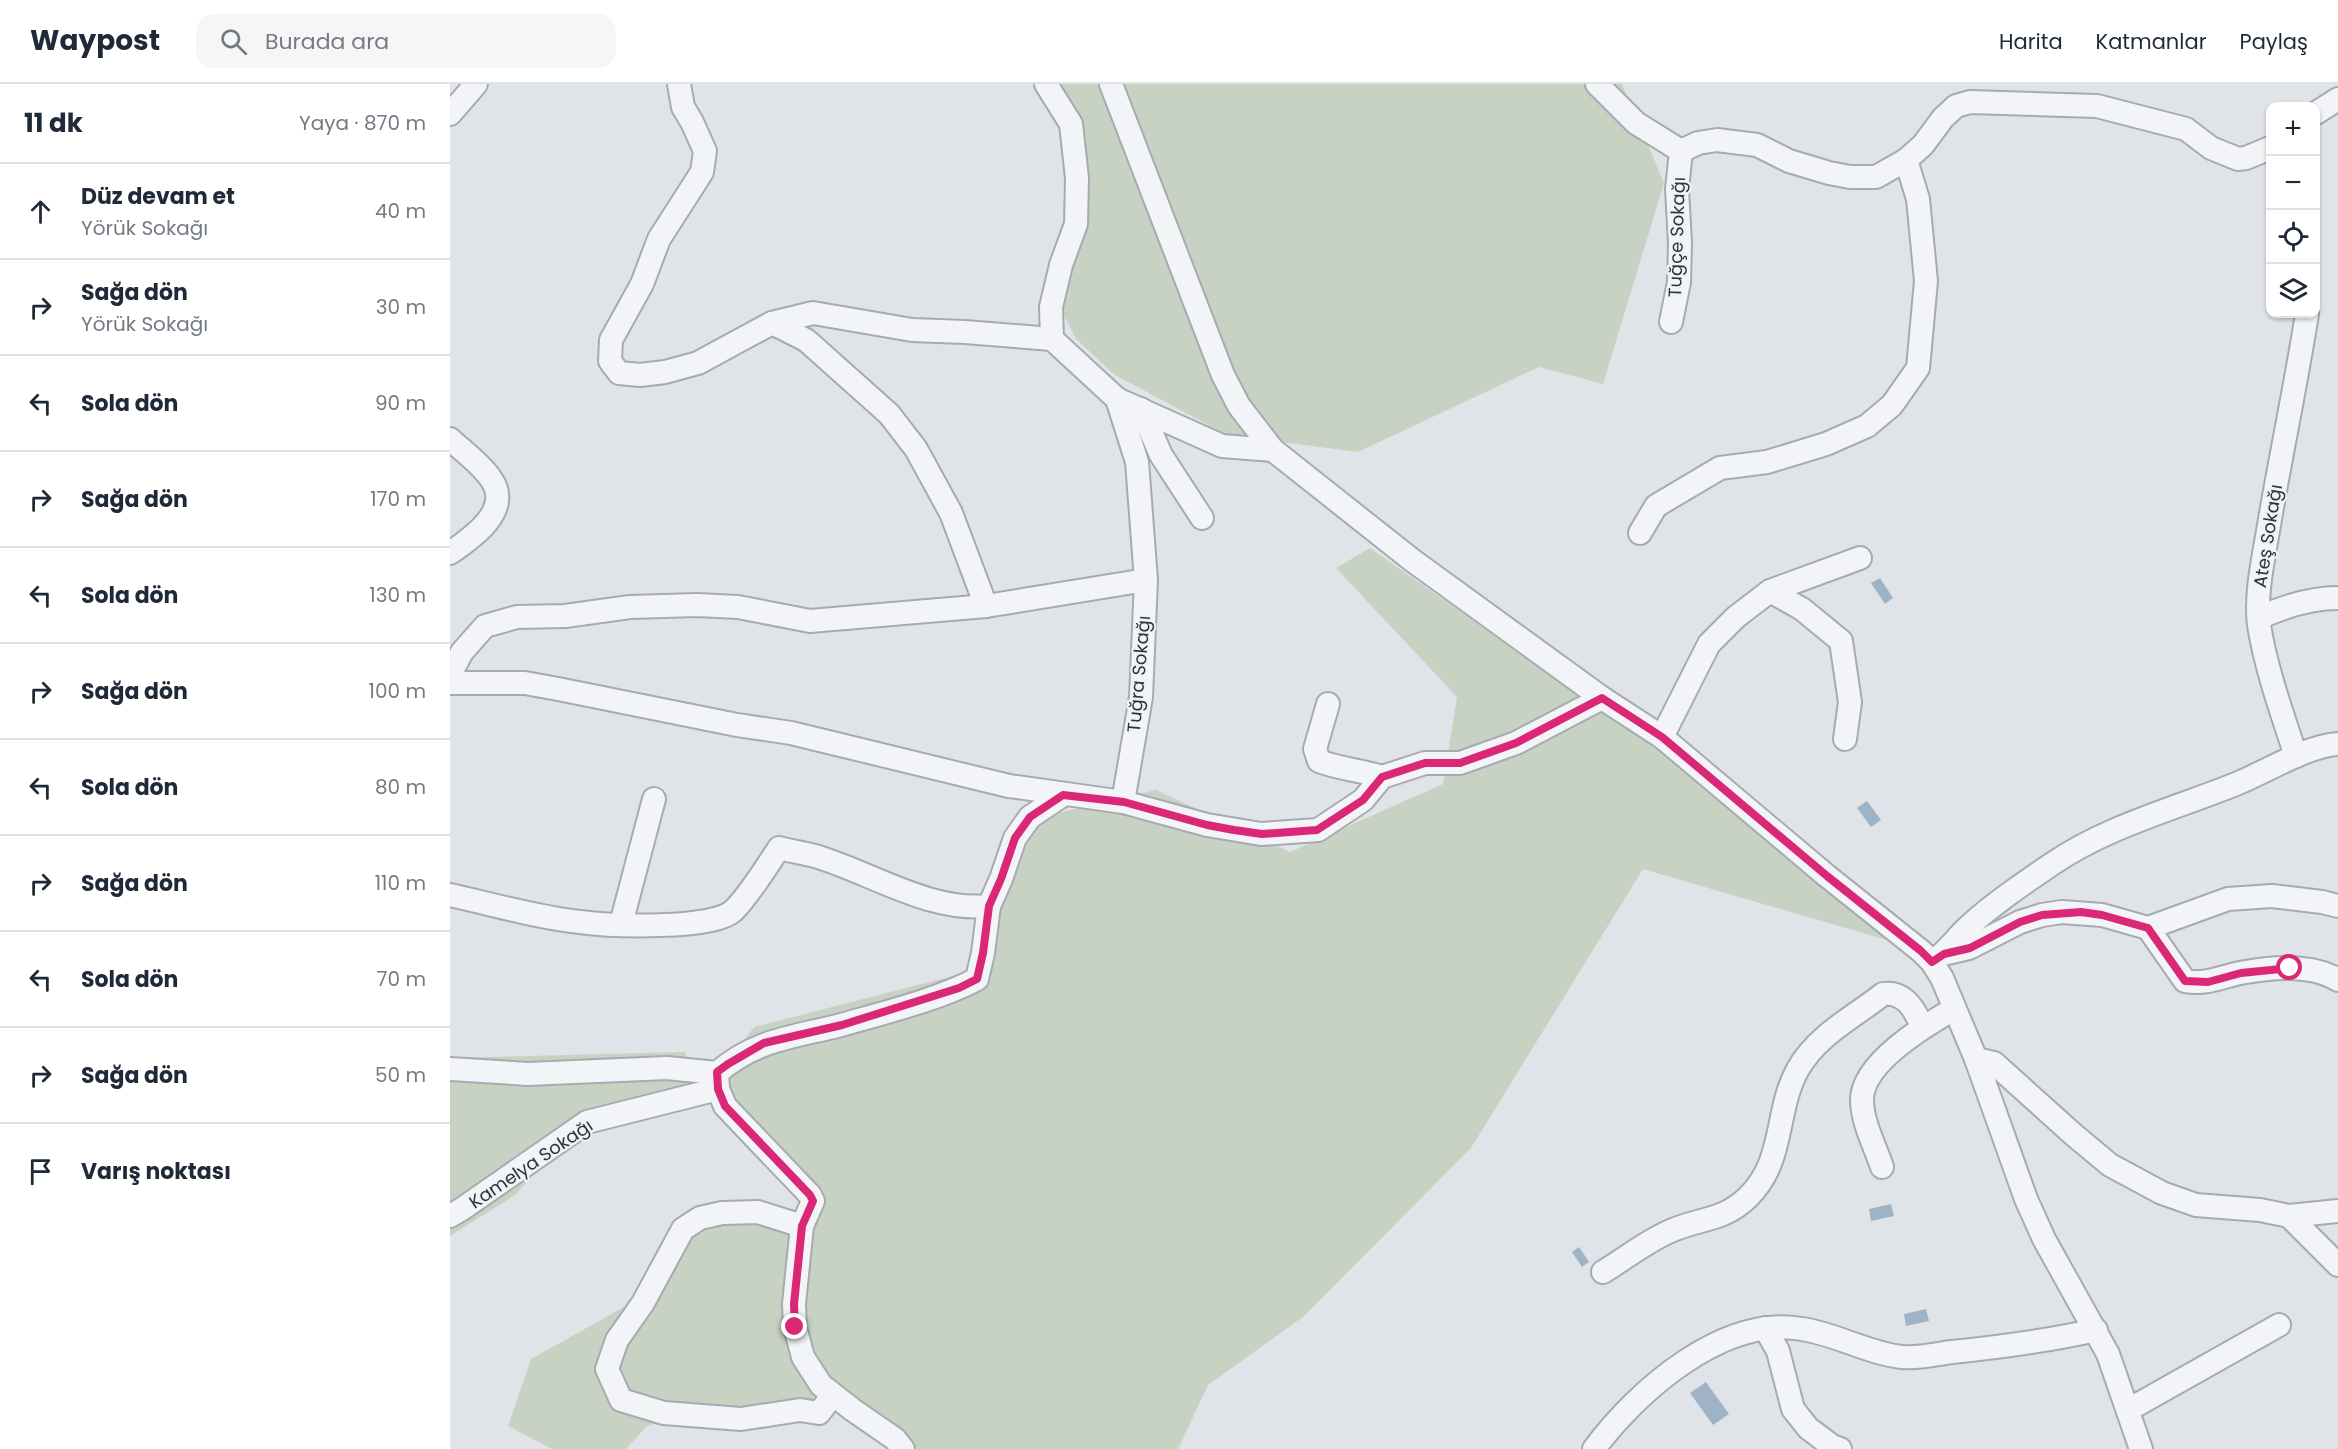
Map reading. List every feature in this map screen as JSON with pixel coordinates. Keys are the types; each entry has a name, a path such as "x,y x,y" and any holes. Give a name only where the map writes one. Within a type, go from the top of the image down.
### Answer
{"street":[{"path":"450,114 476,84"},
{"path":"679,84 683,107 705,151 702,172 659,239 642,284 611,340 610,361 619,373 640,375 665,372 698,363 772,323 813,313 912,330 1052,339 1117,399 1222,446 1273,450"},
{"path":"1046,84 1071,124 1077,178 1076,224 1061,266 1051,307 1052,339"},
{"path":"1111,84 1224,375 1239,406 1273,450 1412,560 1602,698 1662,737 1827,876 1921,951 1938,958 1970,948 2020,922 2062,912 2102,915 2148,928 2228,899 2272,896 2338,906"},
{"path":"1597,84 1636,123 1682,151 1698,143 1717,140 1757,145 1789,160 1850,177 1876,177 1906,160 1923,145 1943,118 1956,106 1970,102 2097,106 2186,129 2211,147 2238,159 2266,150"},
{"path":"2320,110 2338,99"},
{"name":"Tuğçe Sokağı","path":"1671,322 1678,282 1680,243 1677,189 1682,151"},
{"path":"1640,534 1656,506 1720,468 1767,462 1826,444 1867,426 1892,405 1917,368 1926,281 1918,199 1906,160"},
{"name":"Ateş Sokağı","path":"2296,756 2274,690 2259,618 2259,596 2267,534 2306,318"},
{"path":"772,323 806,339 889,414 916,449 951,513 986,606"},
{"name":"Tuğra Sokağı","path":"1117,399 1137,462 1146,580 1141,697 1124,802"},
{"path":"1141,409 1161,455 1202,518"},
{"path":"450,439 492,480 497,496 492,514 479,532 450,553"},
{"path":"1662,737 1709,644 1736,617 1770,591 1860,558"},
{"path":"450,675 462,652 485,626 517,617 565,616 630,607 697,604 738,607 810,621 986,606 1146,580"},
{"path":"1770,591 1802,609 1841,641 1850,702 1845,739"},
{"path":"2259,618 2284,607 2319,598 2338,598"},
{"path":"450,683 525,683 558,689 737,725 791,733 1009,786 1124,802 1216,827 1262,834 1317,830 1363,800 1382,777 1425,763 1460,763 1516,743 1602,698"},
{"path":"1328,704 1315,749 1319,761 1334,767 1360,770 1382,777"},
{"path":"1938,958 1967,927 2054,863 2079,848 2127,824 2237,784 2296,756 2338,744"},
{"path":"450,896 580,922 702,923 732,912 779,848 817,857 926,898 970,908 989,906 1015,838 1030,817 1063,795"},
{"path":"621,924 654,799"},
{"name":"Kamelya Sokağı","path":"450,1216 587,1122 718,1081 728,1064 764,1043 842,1025 959,988 977,979 989,906"},
{"path":"2148,928 2185,981 2208,982 2241,973 2290,968 2316,971 2338,980"},
{"path":"1938,958 1942,978 1976,1059 2026,1199 2044,1239 2096,1330 2118,1379 2141,1449"},
{"path":"1603,1272 1653,1240 1689,1223 1722,1216 1747,1198 1763,1179 1775,1155 1787,1097 1798,1069 1807,1056 1828,1035 1883,994 1891,993 1897,994 1912,1007 1922,1027"},
{"path":"1881,1167 1864,1111 1863,1090 1868,1080 1886,1059 1922,1027 1954,1009"},
{"path":"1976,1059 1994,1063 2110,1165 2162,1193 2196,1205 2260,1210 2289,1216 2338,1211"},
{"path":"450,1069 528,1074 667,1068 718,1081 725,1106 810,1195 813,1201 802,1226 794,1304 795,1327 803,1357 821,1385 895,1439 903,1449"},
{"path":"802,1226 758,1212 722,1213 700,1218 682,1229 643,1303 617,1340 607,1369 621,1400 664,1413 741,1419 800,1410 819,1413 833,1395"},
{"path":"2289,1216 2338,1265"},
{"path":"2128,1410 2279,1325"},
{"path":"1598,1447 1612,1425 1641,1396 1686,1360 1732,1338 1765,1328 1800,1328 1838,1338 1861,1348 1903,1358 2041,1342 2096,1330"},
{"path":"1765,1328 1778,1351 1793,1409 1808,1428 1832,1446 1840,1449"}],"green space":[{"path":"1052,84 1622,84 1664,183 1603,384 1539,367 1358,452 1227,435 1115,375 1076,339 1061,310 1086,224"},
{"path":"1370,548 1911,928 1904,945 1643,869 1471,1148 1304,1316 1208,1385 1178,1449 902,1449 849,1394 648,1425 626,1449 552,1449 508,1426 531,1359 633,1302 712,1205 821,1215 715,1080 754,1027 988,967 1019,822 1156,790 1290,852 1443,784 1457,697 1336,568"},
{"path":"685,1052 693,1081 578,1126 515,1195 450,1236 450,1058"}],"water":[{"path":"1880,578 1893,598 1885,604 1871,583"},
{"path":"1867,801 1881,820 1871,827 1857,808"},
{"path":"1891,1204 1894,1216 1871,1221 1869,1209"},
{"path":"1579,1247 1589,1262 1582,1267 1572,1252"},
{"path":"1926,1309 1929,1321 1906,1326 1904,1314"},
{"path":"1706,1382 1729,1414 1713,1425 1690,1393"}],"route":[{"path":"795,1327 794,1304 802,1226 813,1201 773,1155 725,1106 718,1089 717,1072 764,1043 842,1025 959,988 977,979 989,906 1015,838 1030,817 1063,795 1124,802 1207,825 1262,834 1317,830 1363,800 1382,777 1425,763 1460,763 1516,743 1602,698 1662,737 1932,962 1944,954 1970,948 2020,922 2042,915 2081,912 2102,915 2148,928 2185,981 2208,982 2241,973 2290,968"}]}
